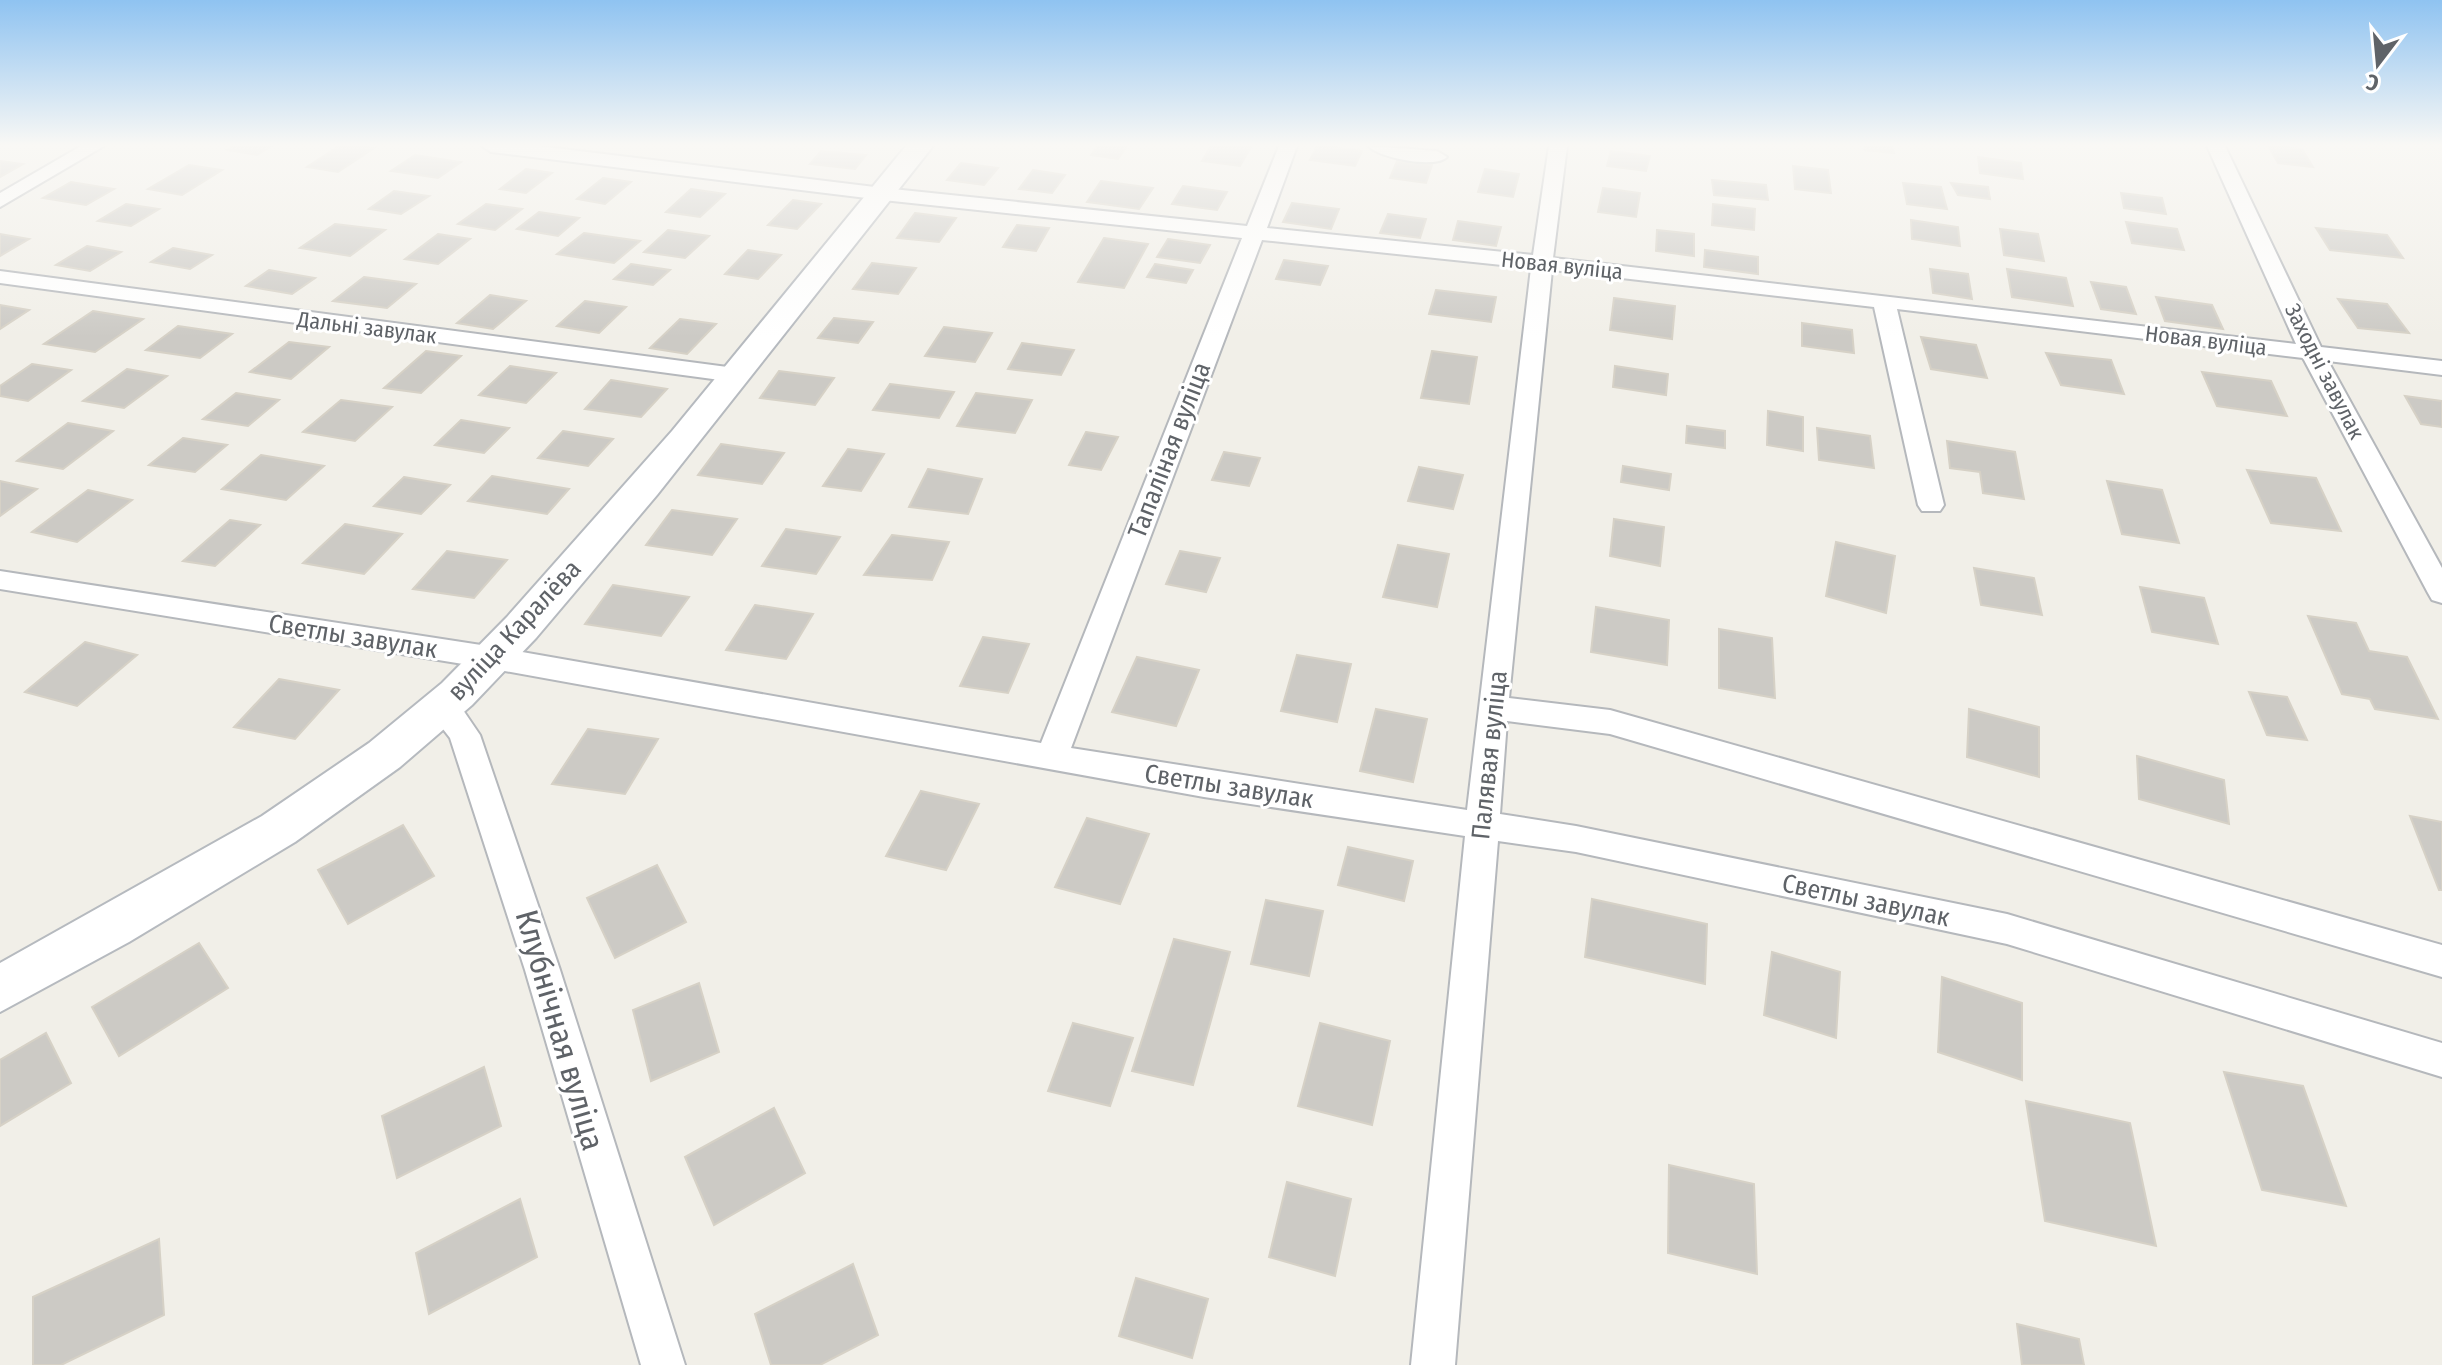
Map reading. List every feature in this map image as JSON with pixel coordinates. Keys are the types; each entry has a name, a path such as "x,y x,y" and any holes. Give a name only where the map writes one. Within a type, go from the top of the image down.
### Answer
{"main road":[{"name":"вуліца Каралёва","path":"0,989 234,856 340,785 433,716 494,658 651,479 870,210"}],"street":[{"name":"Новая вуліца","path":"1044,210 1541,262 2442,368"},
{"name":"Тапаліная вуліца","path":"1052,756 1261,210"},
{"name":"Палявая вуліца","path":"1433,1365 1482,825 1549,210"},
{"name":"Заходні завулак","path":"2246,210 2312,353 2442,593"},
{"name":"Дальні завулак","path":"0,277 735,375"},
{"path":"1884,301 1931,505"},
{"name":"Светлы завулак","path":"0,580 494,658 1204,784 1576,839 2007,929 2442,1060"},
{"path":"1494,708 1610,722 2442,961"},
{"name":"Клубнічная вуліца","path":"433,716 452,718 464,735 512,866 586,1120 663,1365"}],"building":[{"path":"117,210 158,210 131,226 98,221"},
{"path":"373,210 408,210 401,214"},
{"path":"478,210 521,210 495,230 458,224"},
{"path":"668,210 708,210 700,217 666,212"},
{"path":"783,210 816,210 797,229 768,225"},
{"path":"1289,210 1339,210 1331,229 1283,222"},
{"path":"1598,210 1637,210 1636,217"},
{"path":"1713,210 1755,210 1754,230 1712,225"},
{"path":"2136,210 2165,210 2166,214"},
{"path":"539,212 579,218 558,236 517,229"},
{"path":"915,213 956,218 939,242 897,238"},
{"path":"1388,214 1426,219 1420,238 1380,233"},
{"path":"1911,220 1958,227 1960,246 1912,239"},
{"path":"1458,221 1501,227 1496,246 1453,240"},
{"path":"2126,222 2177,229 2184,250 2132,243"},
{"path":"335,224 385,230 350,256 300,248"},
{"path":"1017,225 1049,228 1036,251 1003,247"},
{"path":"2316,228 2387,235 2403,258 2330,250"},
{"path":"2000,229 2038,234 2044,261 2004,255"},
{"path":"668,230 709,236 685,258 644,252"},
{"path":"1657,230 1694,234 1694,256 1656,251"},
{"path":"584,233 640,241 614,263 557,254"},
{"path":"0,234 29,239 0,256"},
{"path":"438,234 470,239 438,264 405,259"},
{"path":"1104,238 1148,244 1124,288 1078,282"},
{"path":"1168,239 1210,245 1200,263 1157,257"},
{"path":"87,246 121,252 90,271 56,265"},
{"path":"173,248 212,255 190,269 151,262"},
{"path":"748,250 781,255 758,279 725,274"},
{"path":"1705,250 1758,257 1758,274 1704,267"},
{"path":"1284,260 1328,266 1320,285 1276,279"},
{"path":"872,263 916,268 898,294 853,289"},
{"path":"631,264 670,270 653,285 614,279"},
{"path":"1155,264 1193,270 1186,283 1147,277"},
{"path":"1930,269 1968,274 1972,299 1933,293"},
{"path":"2007,269 2066,278 2073,306 2012,297"},
{"path":"269,270 315,278 292,294 246,286"},
{"path":"364,277 416,284 387,308 333,301"},
{"path":"2091,282 2126,287 2136,314 2101,309"},
{"path":"1436,290 1496,297 1491,322 1429,314"},
{"path":"490,295 526,301 493,329 457,323"},
{"path":"2156,297 2212,305 2223,329 2165,321"},
{"path":"1614,298 1675,306 1672,339 1610,330"},
{"path":"2338,299 2387,304 2409,333 2358,328"},
{"path":"585,301 626,307 599,333 557,326"},
{"path":"0,305 29,310 0,329"},
{"path":"93,311 143,319 95,352 44,344"},
{"path":"834,318 873,322 858,343 818,338"},
{"path":"680,319 716,324 687,354 650,348"},
{"path":"1802,323 1852,330 1854,353 1802,346"},
{"path":"178,326 232,334 200,358 146,350"},
{"path":"944,327 992,333 975,362 925,356"},
{"path":"1921,337 1976,345 1987,378 1931,369"},
{"path":"289,342 329,347 291,379 250,372"},
{"path":"1022,343 1074,350 1061,375 1008,369"},
{"path":"426,351 461,356 421,393 384,388"},
{"path":"1432,351 1477,357 1469,404 1421,398"},
{"path":"2046,353 2111,360 2124,394 2061,385"},
{"path":"32,364 71,370 28,401 0,396 0,386"},
{"path":"510,366 556,373 526,403 479,395"},
{"path":"1615,366 1668,374 1666,395 1613,387"},
{"path":"127,369 167,376 124,408 83,401"},
{"path":"779,371 834,378 815,405 760,398"},
{"path":"2202,372 2271,381 2287,416 2217,406"},
{"path":"611,380 667,389 641,417 585,409"},
{"path":"890,384 954,392 939,418 873,410"},
{"path":"236,393 279,400 248,426 203,419"},
{"path":"976,393 1032,400 1015,433 957,426"},
{"path":"2405,396 2442,401 2442,427 2421,424"},
{"path":"341,400 392,407 355,441 303,432"},
{"path":"1768,411 1803,417 1803,451 1767,445"},
{"path":"461,420 509,428 484,453 435,445"},
{"path":"68,423 113,431 63,469 17,461"},
{"path":"1687,426 1725,431 1725,448 1686,443"},
{"path":"1817,428 1870,436 1874,468 1819,460"},
{"path":"563,431 613,439 588,466 538,458"},
{"path":"1086,432 1118,437 1101,470 1069,465"},
{"path":"183,438 227,445 195,472 149,465"},
{"path":"1947,441 2015,452 2024,499 1983,493 1980,472 1950,468"},
{"path":"721,444 784,453 762,484 698,475"},
{"path":"848,449 884,454 861,491 823,486"},
{"path":"1224,452 1260,458 1249,486 1212,480"},
{"path":"261,455 324,466 286,500 222,489"},
{"path":"1623,466 1671,474 1669,490 1621,482"},
{"path":"1419,467 1463,475 1453,509 1408,501"},
{"path":"928,469 982,479 968,514 909,507"},
{"path":"2247,470 2316,478 2341,531 2271,523"},
{"path":"492,476 569,489 547,514 468,501"},
{"path":"404,477 450,485 421,514 374,506"},
{"path":"0,481 37,489 0,516"},
{"path":"2107,481 2162,490 2179,543 2122,534"},
{"path":"88,490 132,500 77,542 32,532"},
{"path":"672,510 737,519 712,555 646,545"},
{"path":"1614,519 1664,527 1660,566 1610,556"},
{"path":"230,520 260,525 215,566 183,561"},
{"path":"345,524 402,534 364,574 303,563"},
{"path":"786,529 840,537 816,574 762,566"},
{"path":"892,535 949,542 932,580 864,575"},
{"path":"1836,542 1895,556 1886,613 1826,596"},
{"path":"1398,545 1449,554 1437,607 1383,597"},
{"path":"447,551 507,560 474,598 413,589"},
{"path":"1180,551 1220,558 1206,592 1166,584"},
{"path":"1974,568 2034,578 2042,615 1981,605"},
{"path":"613,585 689,597 661,636 585,624"},
{"path":"2140,587 2204,598 2218,644 2152,632"},
{"path":"755,605 813,614 786,659 726,650"},
{"path":"1596,607 1669,620 1667,665 1591,652"},
{"path":"2308,616 2356,623 2369,651 2407,657 2438,719 2375,709 2370,699 2342,694"},
{"path":"1719,629 1772,638 1775,698 1719,688"},
{"path":"983,637 1029,644 1008,693 960,686"},
{"path":"85,642 137,655 77,706 25,692"},
{"path":"1297,655 1351,664 1337,722 1281,711"},
{"path":"1137,657 1199,670 1176,726 1112,712"},
{"path":"279,679 339,690 295,739 234,727"},
{"path":"2249,692 2287,697 2307,740 2267,735"},
{"path":"1376,709 1427,719 1413,782 1360,771"},
{"path":"1969,709 2039,727 2039,777 1967,757"},
{"path":"588,729 658,739 625,794 552,784"},
{"path":"2137,756 2224,780 2229,824 2139,799"},
{"path":"921,791 979,804 946,870 886,856"},
{"path":"2410,816 2442,822 2442,890 2439,890"},
{"path":"1087,818 1149,834 1120,904 1055,887"},
{"path":"403,825 434,876 348,924 318,870"},
{"path":"1348,847 1413,861 1404,901 1338,885"},
{"path":"657,865 686,922 615,958 587,898"},
{"path":"1592,899 1707,924 1705,984 1585,957"},
{"path":"1266,900 1323,911 1309,976 1251,964"},
{"path":"1174,939 1230,952 1193,1085 1132,1071"},
{"path":"199,943 228,988 119,1056 92,1007"},
{"path":"1772,952 1840,972 1836,1038 1764,1015"},
{"path":"1942,977 2022,1003 2022,1080 1938,1052"},
{"path":"699,983 719,1052 651,1081 633,1010"},
{"path":"1073,1023 1133,1038 1110,1106 1048,1091"},
{"path":"1320,1023 1390,1041 1372,1125 1298,1106"},
{"path":"46,1033 71,1083 0,1126 0,1060"},
{"path":"484,1067 501,1126 397,1178 382,1116"},
{"path":"2224,1072 2303,1086 2346,1206 2262,1190"},
{"path":"2026,1101 2130,1123 2156,1246 2045,1221"},
{"path":"774,1108 805,1173 714,1225 685,1157"},
{"path":"1669,1165 1754,1184 1757,1274 1668,1253"},
{"path":"1287,1182 1351,1199 1335,1276 1269,1257"},
{"path":"520,1199 537,1257 429,1314 416,1253"},
{"path":"159,1239 164,1315 61,1365 33,1365 33,1297"},
{"path":"853,1264 878,1335 820,1365 771,1365 755,1314"},
{"path":"1136,1278 1208,1299 1192,1358 1119,1336"},
{"path":"2017,1324 2079,1339 2084,1365 2022,1365"}]}
